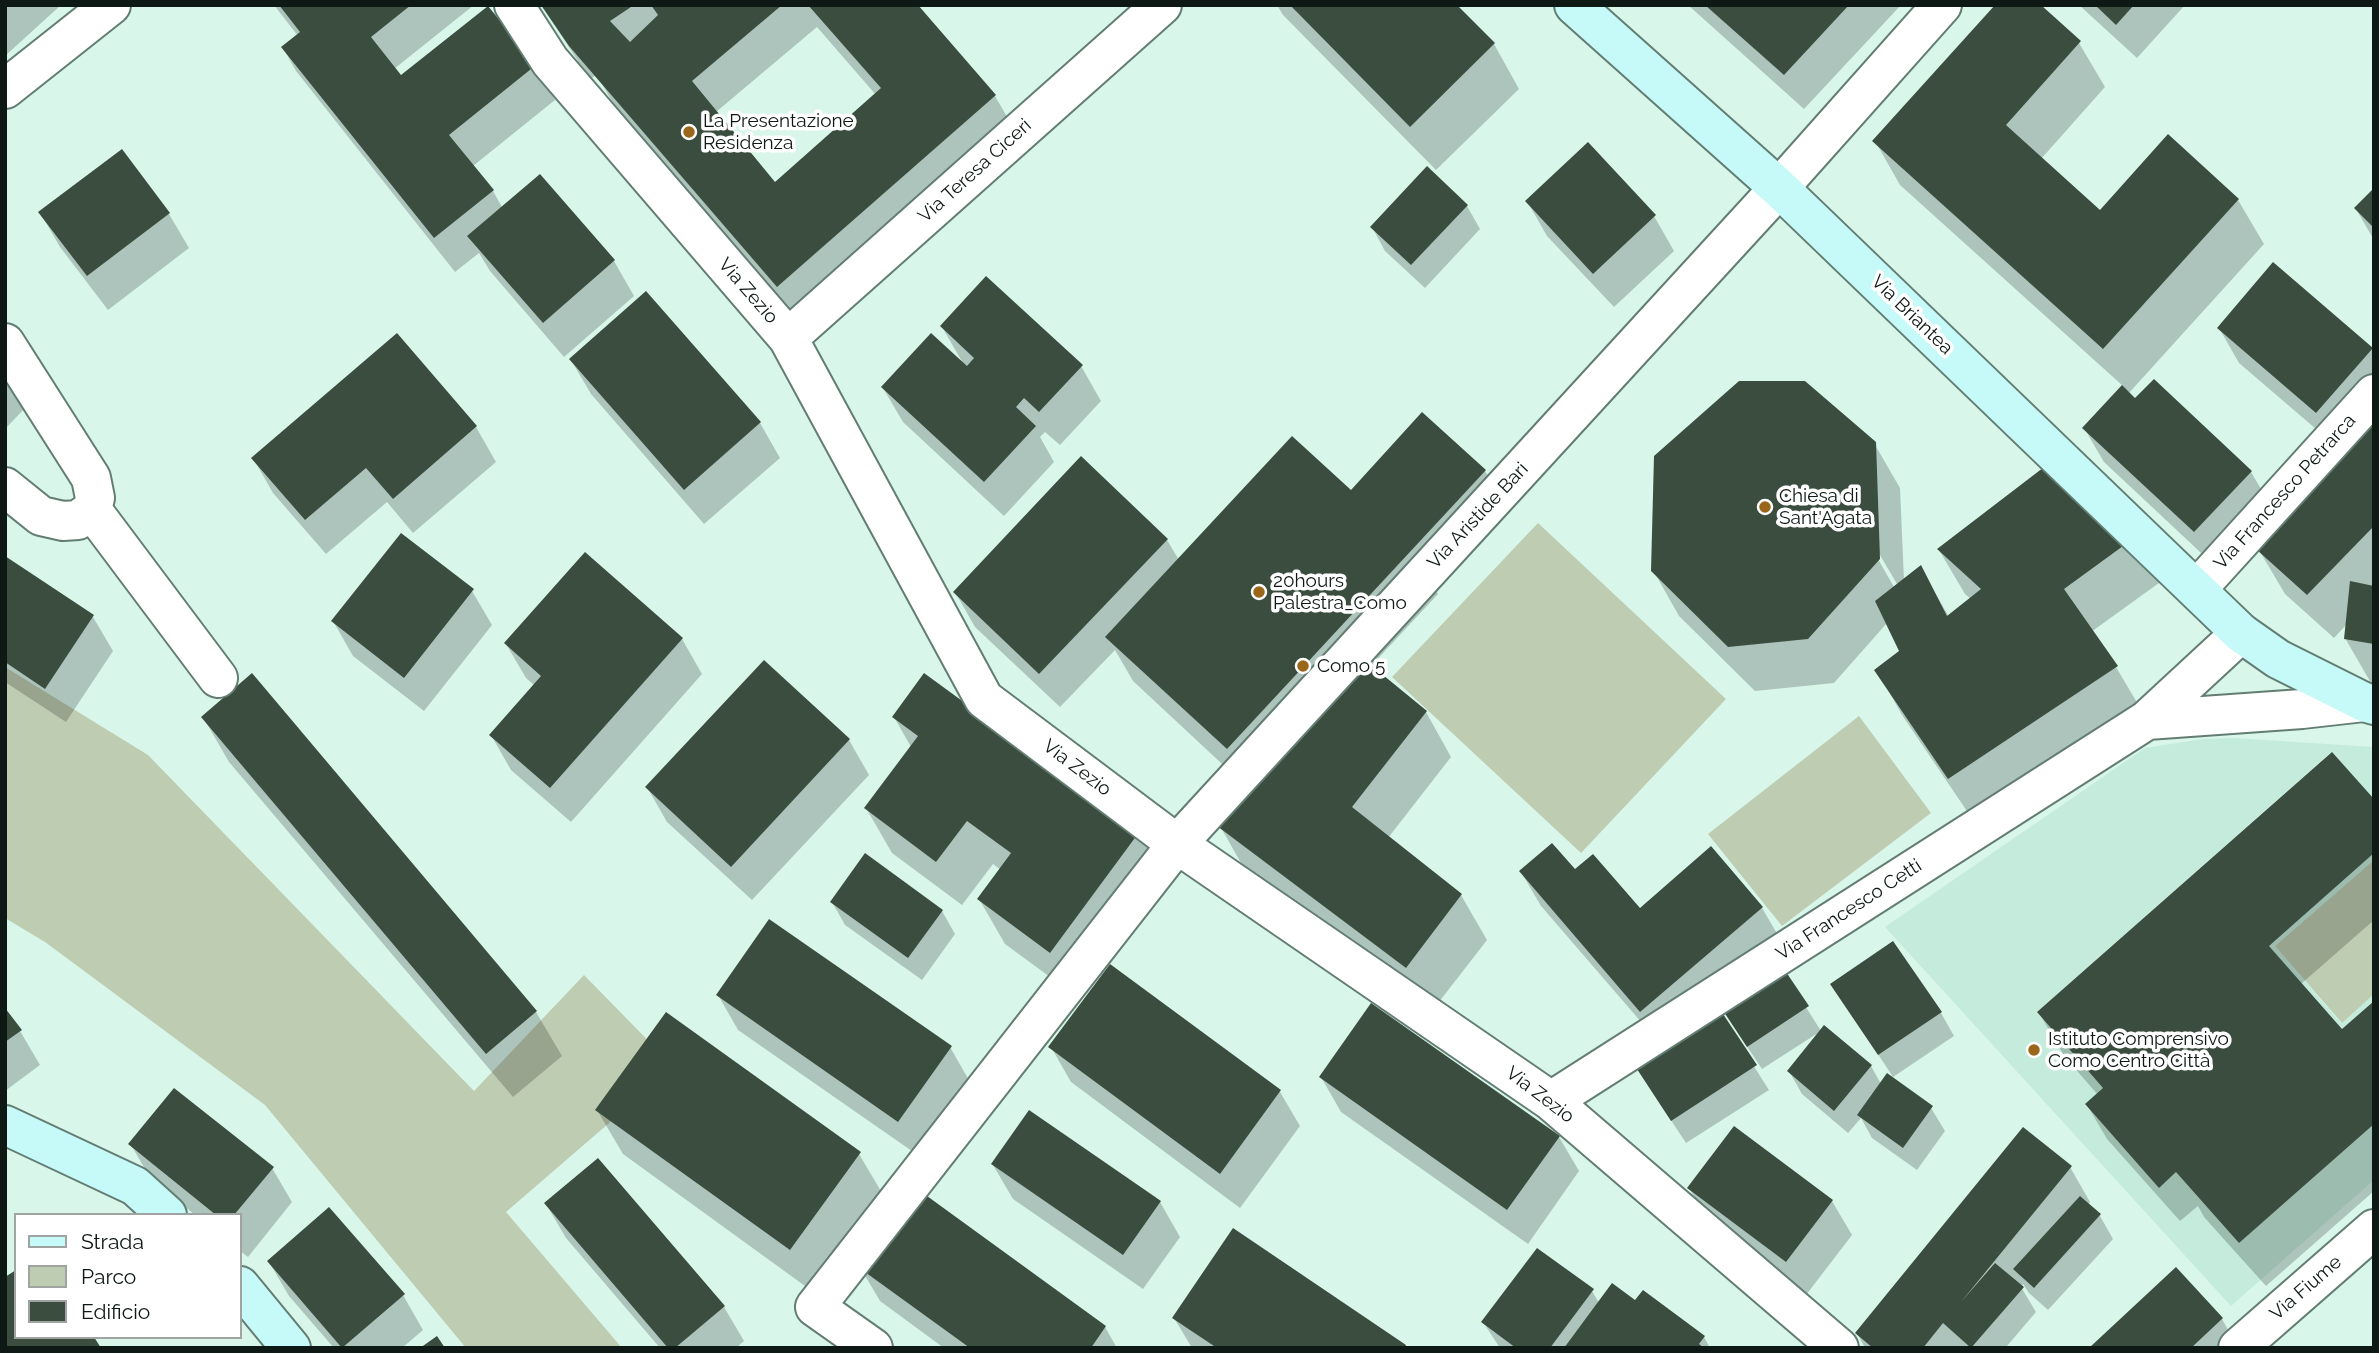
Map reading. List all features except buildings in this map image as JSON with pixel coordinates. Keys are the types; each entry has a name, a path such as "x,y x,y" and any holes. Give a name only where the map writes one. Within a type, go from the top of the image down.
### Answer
{"main road":[{"name":"Via Briantea","path":"1574,5 1779,188 2241,633 2278,659 2369,703"},
{"path":"5,1125 135,1186 165,1213"},
{"path":"242,1288 291,1348"}],"street":[{"path":"5,89 111,5"},
{"name":"Via Zezio","path":"514,5 550,61 788,338 984,699 1177,844 1551,1101 1839,1348"},
{"name":"Via Teresa Ciceri","path":"788,338 1162,5"},
{"name":"Via Aristide Bari","path":"873,1348 816,1307 1177,844 1779,188 1942,5"},
{"path":"5,343 91,478 95,498 92,510 78,520 63,521 41,516 5,487"},
{"name":"Via Francesco Petrarca","path":"2197,589 2374,394"},
{"path":"92,510 218,678"},
{"name":"Via Francesco Cetti","path":"1551,1101 2147,720 2241,633"},
{"name":"Via Francesco Cetti","path":"2147,720 2369,703"},
{"name":"Via Fiume","path":"2238,1348 2374,1229"}],"shaded area":[{"name":"Istituto Comprensivo Como Centro Città","path":"2233,738 2374,747 2374,799 2331,752 2037,1012 2103,1088 2085,1105 2159,1187 2176,1172 2374,1124 2374,1180 2231,1306 1885,927 2145,748 2203,739"},
{"path":"2374,853 2374,860 2275,946 2341,1023 2374,994 2374,1001 2342,1029 2269,946"}],"green space":[{"path":"1538,523 1726,699 1581,853 1392,677"},
{"path":"5,667 148,755 474,1091 584,975 674,1067 506,1212 622,1348 466,1348 265,1105 45,942 5,918"},
{"path":"1859,716 1931,813 1782,926 1708,834"},
{"path":"2374,860 2374,994 2342,1023 2275,946"}],"place":[{"name":"La Presentazione Residenza","path":"689,132"},
{"name":"Chiesa di Sant'Agata","path":"1765,507"},
{"name":"20hours Palestra_Como","path":"1259,592"},
{"name":"Como 5","path":"1303,666"},
{"name":"Istituto Comprensivo Como Centro Città","path":"2034,1050"}]}
